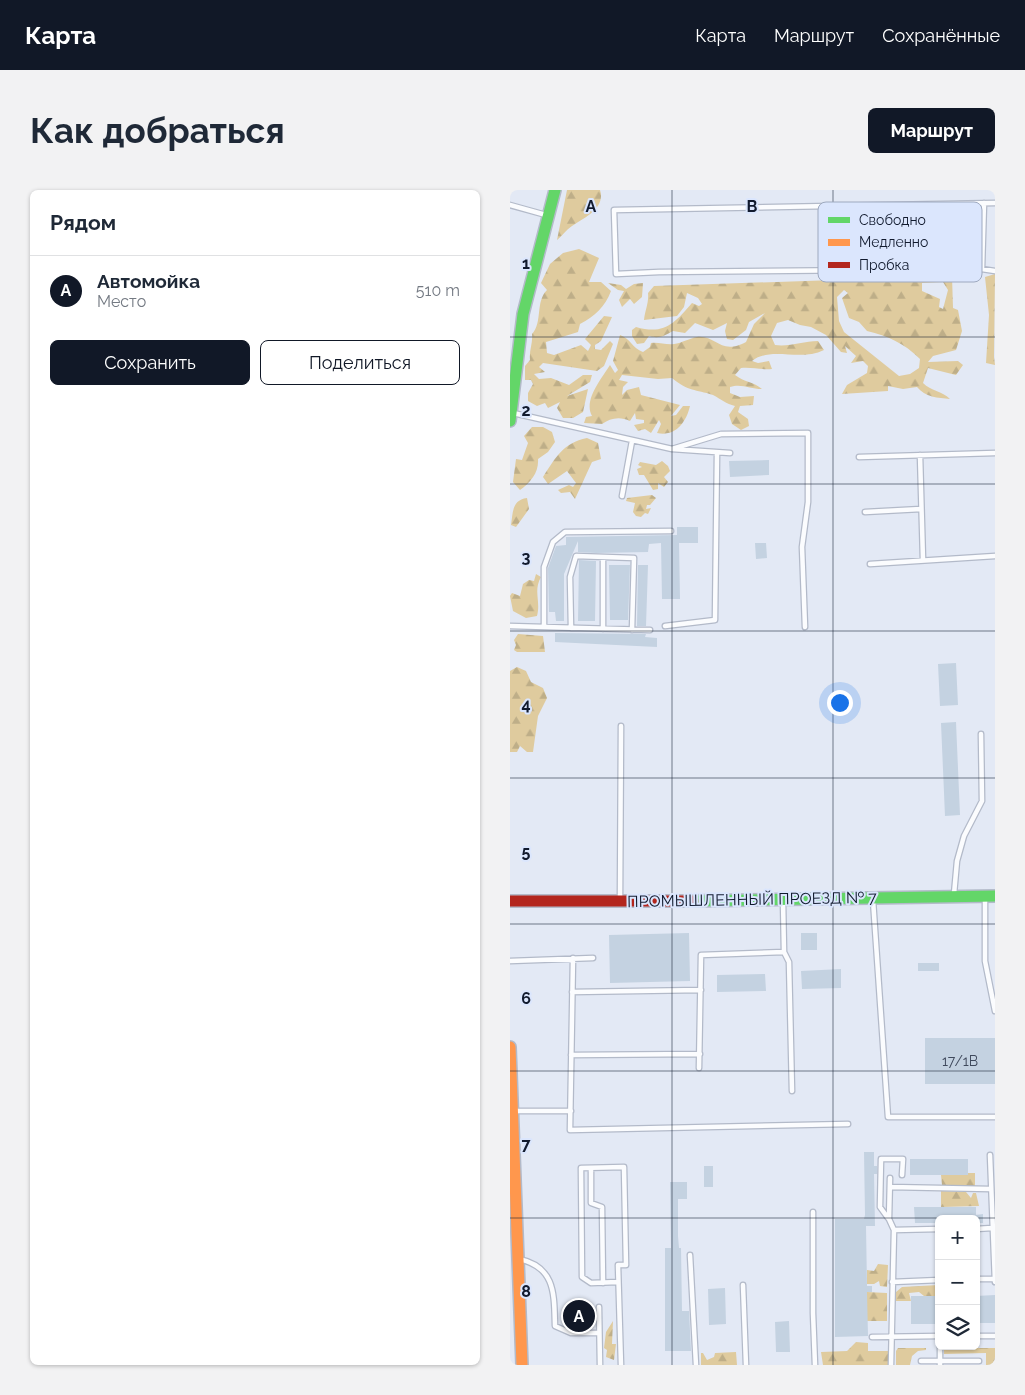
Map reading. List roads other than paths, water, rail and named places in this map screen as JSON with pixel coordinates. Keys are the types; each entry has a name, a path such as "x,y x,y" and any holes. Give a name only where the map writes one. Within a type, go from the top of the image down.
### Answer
{"street":[{"path":"510,415 523,314 555,190"},
{"name":"ПРОМЫШЛЕННЫЙ ПРОЕЗД № 7","path":"510,901 620,902 873,896 990,896"},
{"path":"510,1047 520,1259 522,1365"}],"lane":[{"path":"995,203 984,203 982,269 995,271"},
{"path":"510,205 548,216"},
{"path":"818,206 614,210 616,274 818,271"},
{"path":"510,415 672,450 730,453"},
{"path":"672,450 721,434 808,433 808,502 802,547 805,627"},
{"path":"622,496 632,441"},
{"path":"665,626 715,620 717,453"},
{"path":"860,457 995,454"},
{"path":"920,455 922,560"},
{"path":"866,512 921,509"},
{"path":"544,627 544,567 553,542 565,532 671,531"},
{"path":"571,628 570,576 576,556 634,558 632,630"},
{"path":"870,564 995,556"},
{"path":"603,557 603,629"},
{"path":"510,626 650,630"},
{"path":"620,902 621,726"},
{"path":"954,896 957,861 964,836 982,801 981,734"},
{"path":"873,896 888,1117 995,1117"},
{"path":"990,896 985,961 995,1011"},
{"path":"784,898 784,952 789,962 792,1091"},
{"path":"699,1068 701,955 784,952"},
{"path":"573,958 570,1130 848,1124"},
{"path":"510,961 593,958"},
{"path":"572,992 700,990"},
{"path":"572,1055 700,1054"},
{"path":"513,1111 571,1111"},
{"path":"980,1279 994,1280 990,1155"},
{"path":"892,1365 894,1230 880,1206 881,1159 903,1160 902,1175"},
{"path":"618,1282 586,1282 581,1272 581,1168 624,1167 626,1265 618,1265 621,1365"},
{"path":"591,1168 591,1203 602,1207 603,1282"},
{"path":"888,1219 890,1178"},
{"path":"890,1187 990,1189"},
{"path":"813,1212 812,1313 815,1365"},
{"path":"980,1229 992,1228"},
{"path":"894,1230 935,1229"},
{"path":"690,1255 696,1365"},
{"path":"520,1259 533,1262 545,1274 553,1288 555,1326 571,1333 599,1333"},
{"path":"892,1282 935,1280"},
{"path":"743,1285 746,1365"},
{"path":"599,1307 600,1365"},
{"path":"872,1337 935,1336"},
{"path":"980,1336 995,1336"},
{"path":"940,1350 940,1363"},
{"path":"921,1361 940,1363 979,1361"}],"place":[{"name":"Автомойка","path":"579,1316"}]}
